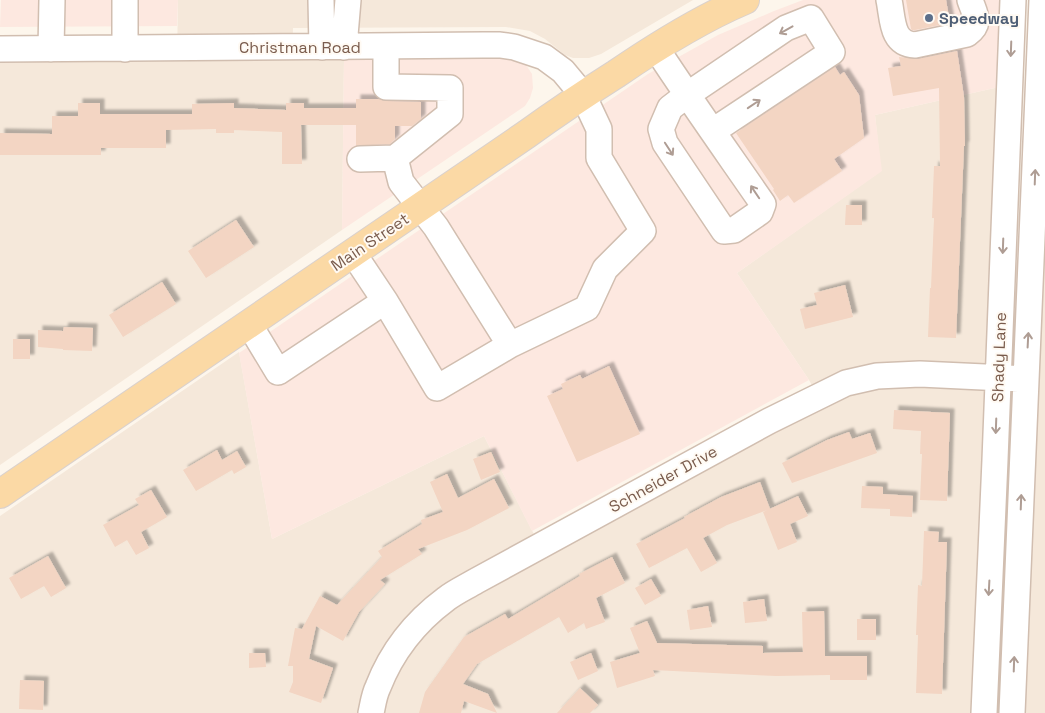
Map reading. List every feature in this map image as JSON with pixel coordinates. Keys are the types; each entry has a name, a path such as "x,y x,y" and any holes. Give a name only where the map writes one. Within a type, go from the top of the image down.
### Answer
{"main road":[{"name":"Main Street","path":"0,494 554,114 656,48 712,16 746,0"}],"street":[{"path":"51,49 52,0"},
{"path":"125,0 126,48"},
{"path":"321,0 333,47"},
{"path":"333,47 348,0"},
{"path":"889,0 896,35 908,45 967,34 974,29 976,20 970,0"},
{"path":"1012,11 1041,12"},
{"name":"Shady Lane","path":"984,713 1012,11"},
{"name":"Shady Lane","path":"1012,713 1026,379 1039,215 1041,12"},
{"path":"656,48 687,95 714,131 763,204 760,212 734,230 724,231 665,143 661,129 670,108 687,95 786,28 811,18 832,52 714,131"},
{"name":"Christman Road","path":"0,50 483,45 514,48 544,57 563,71 583,95 599,129 599,158 643,231 605,269 587,308 510,345"},
{"path":"360,158 395,158 450,114 450,88 386,87 386,46"},
{"path":"354,253 437,388 510,345 436,227 401,182 395,158"},
{"path":"1005,215 1039,215"},
{"path":"249,324 278,372 385,301"},
{"name":"Schneider Drive","path":"371,713 377,688 392,655 408,633 428,613 447,598 769,421 846,383 877,376 920,374 1026,379"}],"shaded area":[{"path":"1,0 178,0 177,26 0,27"},
{"path":"178,0 693,0 601,54 589,58 573,58 565,55 545,39 530,31 506,27 293,28 292,57 344,57 342,230 0,465 0,62 177,60"},
{"path":"803,0 1002,0 999,87 875,115 882,171 737,273 809,380 532,531 484,436 272,539 239,353 648,74 718,35"},
{"path":"496,56 513,58 526,65 532,74 533,88 525,106 342,230 344,57"},
{"path":"999,87 973,713 0,713 0,516 239,352 272,539 484,436 544,554 822,403 809,380 737,273 881,171 875,115"},
{"path":"1045,119 1045,713 1021,713"}],"building":[{"name":"Speedway","path":"906,0 946,0 950,23 912,30"},
{"path":"957,51 964,97 965,146 956,338 928,337 934,218 932,218 934,166 940,166 939,88 893,96 888,68 901,66 899,57 918,59"},
{"path":"835,67 840,75 844,72 859,95 864,138 834,159 842,171 794,203 788,195 780,201 736,133"},
{"path":"356,99 421,102 421,119 412,126 395,126 395,139 390,144 356,146 356,125 301,125 302,164 282,164 282,132 234,130 234,133 216,133 216,129 166,130 166,148 101,148 101,155 0,155 0,133 52,134 52,116 78,116 78,103 100,103 100,114 192,114 192,104 234,103 234,108 286,110 286,103 304,103 304,108 356,108"},
{"path":"846,205 862,205 862,225 845,225"},
{"path":"236,220 254,247 206,278 188,251"},
{"path":"162,282 176,304 123,337 109,315"},
{"path":"845,285 853,317 805,329 800,309 817,305 814,293"},
{"path":"64,327 93,328 92,351 38,347 38,330 63,331"},
{"path":"13,339 30,339 30,359 13,359"},
{"path":"609,366 640,434 577,462 547,396 563,389 561,384 580,375 582,379"},
{"path":"894,410 950,413 947,501 920,500 921,431 893,429"},
{"path":"849,432 852,439 870,433 877,453 792,483 782,463 827,440"},
{"path":"217,450 222,460 237,451 246,467 234,474 232,470 196,491 183,470"},
{"path":"491,452 500,472 481,480 473,459"},
{"path":"447,474 458,498 494,479 509,508 467,530 418,549 422,554 380,580 385,584 359,612 343,641 316,626 309,659 333,668 321,703 289,692 293,682 293,666 288,666 295,628 302,629 320,596 337,605 382,557 378,551 422,524 421,520 443,512 430,482"},
{"path":"760,482 770,509 727,525 703,538 717,563 701,572 687,548 649,568 636,544 721,497"},
{"path":"862,486 883,487 883,494 913,496 912,517 890,516 890,509 861,508"},
{"path":"151,490 167,517 141,532 149,548 136,555 127,540 115,547 103,525 139,505 135,499"},
{"path":"798,496 808,516 790,524 797,542 778,550 763,512"},
{"path":"924,531 939,532 938,542 947,542 942,694 916,693 918,585 922,586"},
{"path":"48,556 66,588 51,597 44,586 21,599 9,578"},
{"path":"612,557 625,583 596,598 605,622 586,629 584,623 568,633 559,617 477,664 463,684 488,694 497,713 464,701 461,713 419,713 425,692 464,637 505,614 508,619 580,576 579,574"},
{"path":"651,579 661,596 645,605 635,588"},
{"path":"764,599 767,621 745,623 743,602"},
{"path":"708,606 712,627 690,630 687,610"},
{"path":"824,611 825,656 867,656 867,680 830,680 830,675 776,676 653,670 655,676 617,688 610,662 640,653 630,628 647,621 657,643 763,646 763,653 803,652 802,612"},
{"path":"857,619 876,619 876,640 857,640"},
{"path":"249,653 265,653 266,667 249,668"},
{"path":"591,653 598,671 578,680 570,662"},
{"path":"20,680 44,681 43,710 19,709"},
{"path":"580,688 598,705 590,713 557,713"}],"place":[{"name":"Speedway","path":"929,18"}]}
